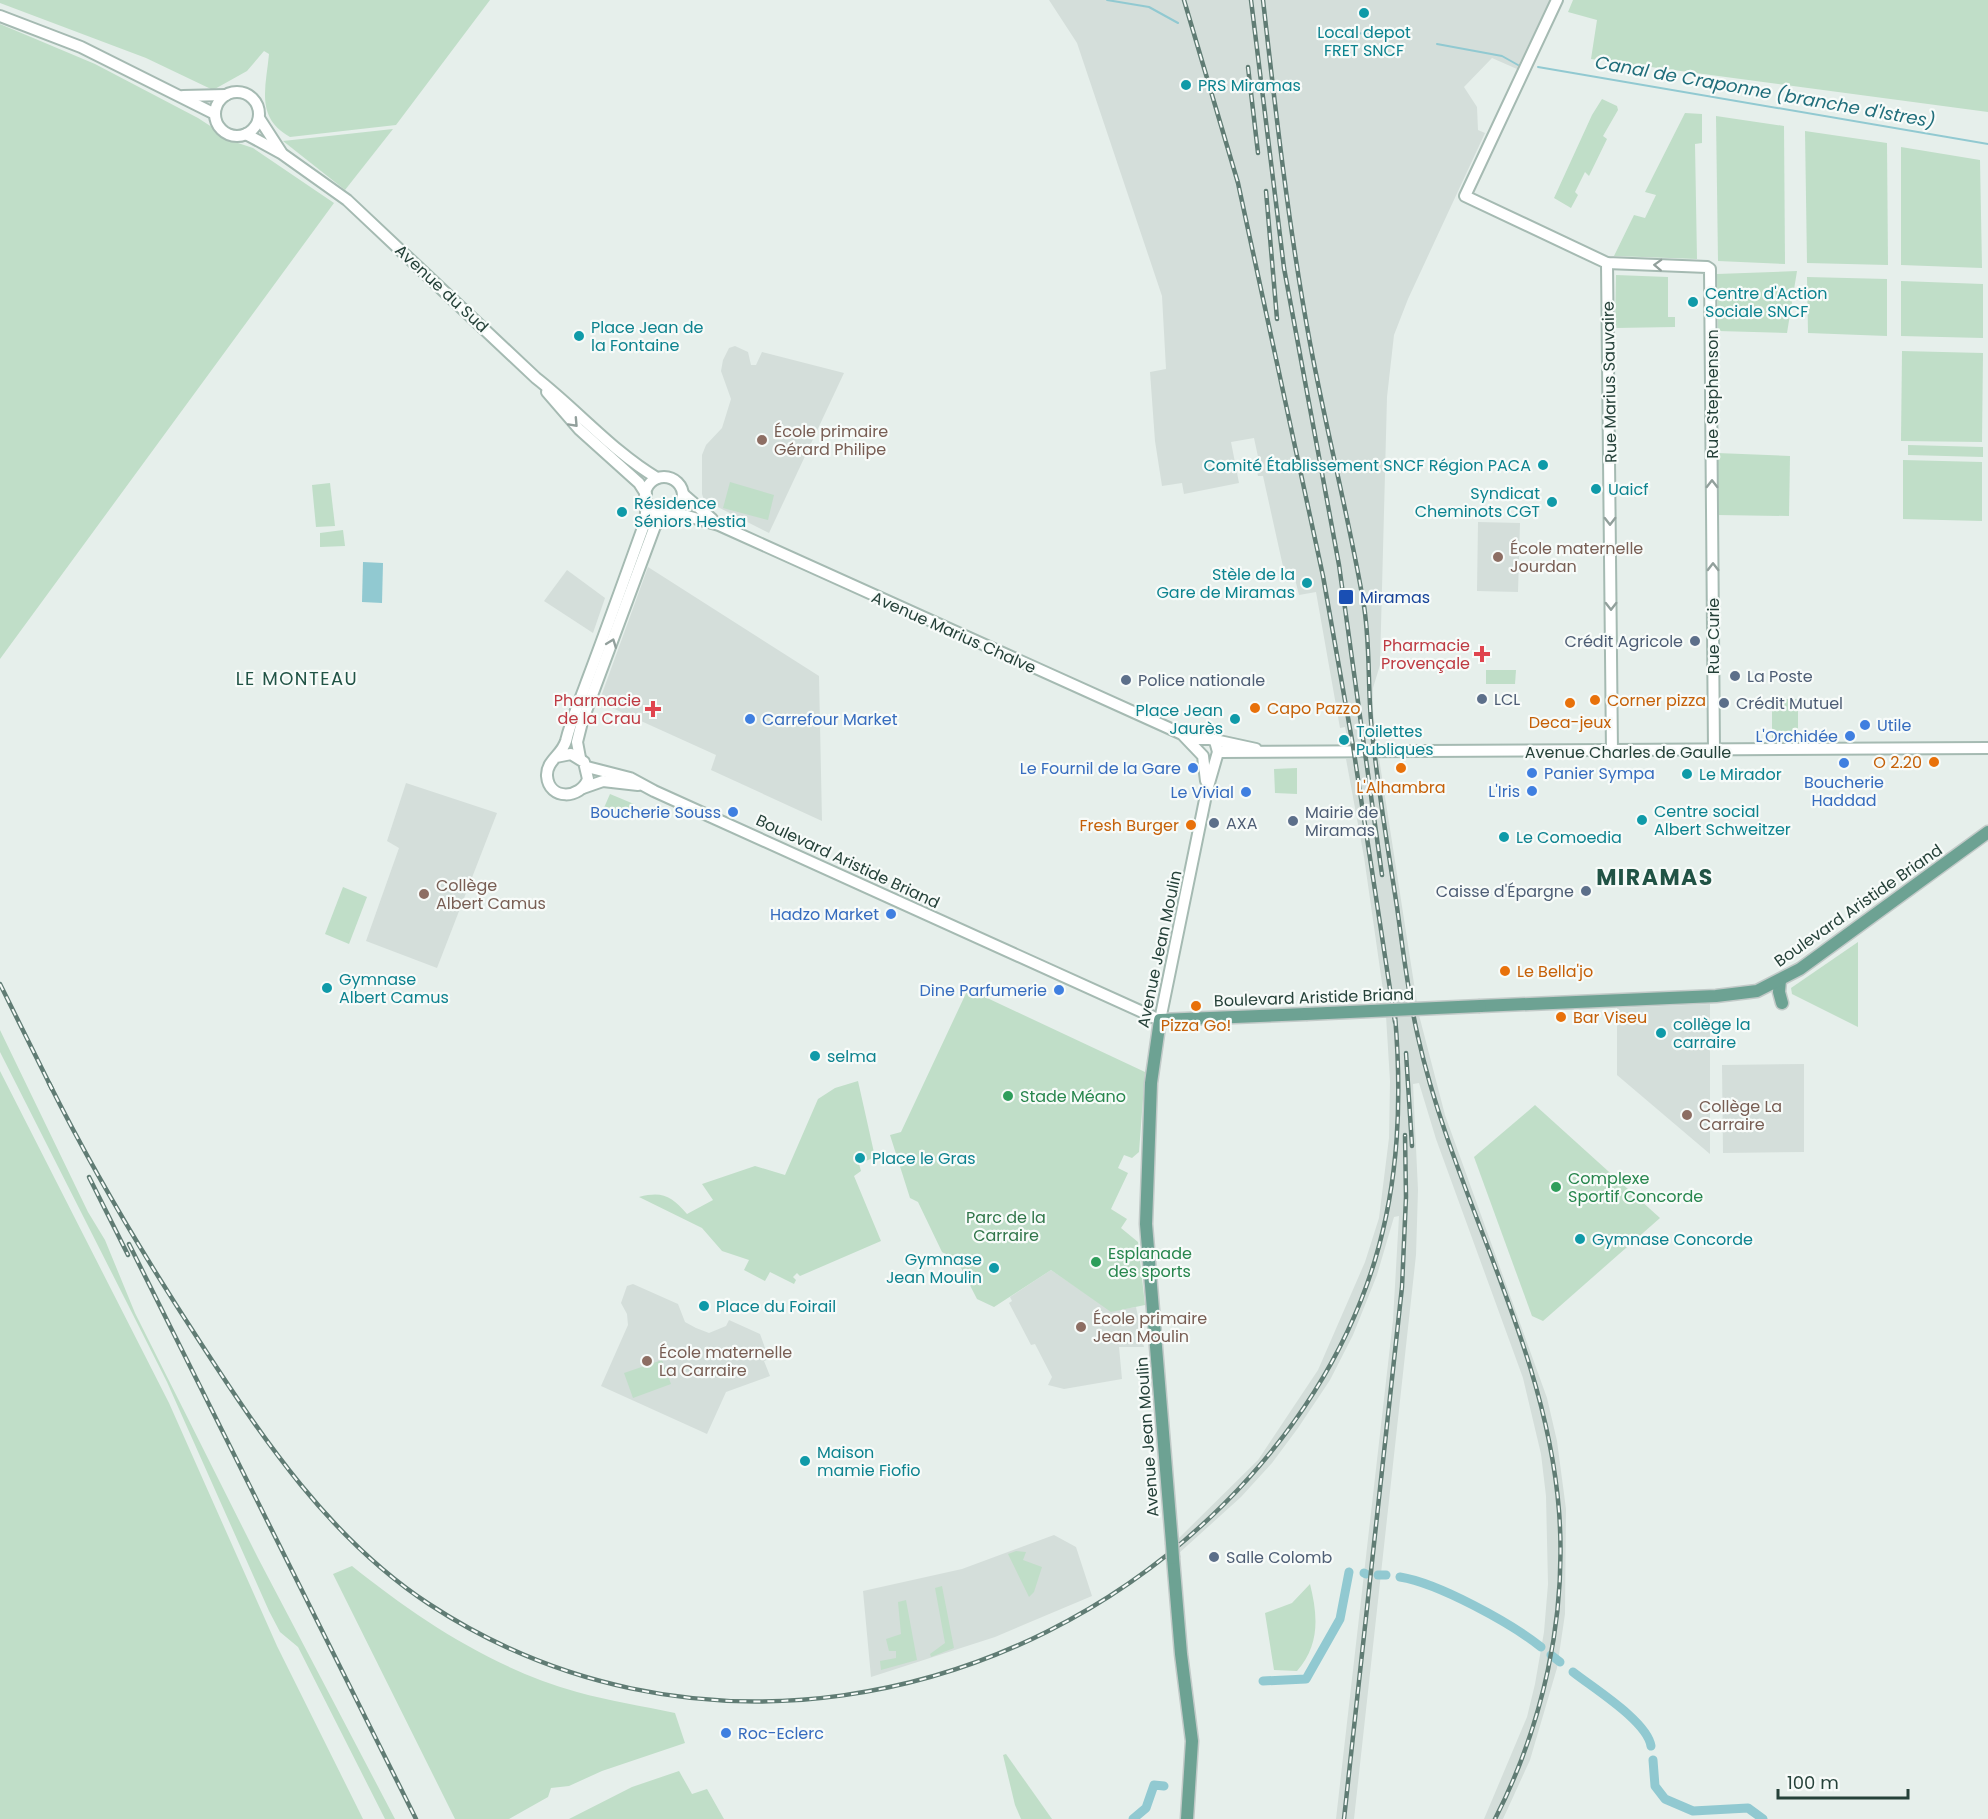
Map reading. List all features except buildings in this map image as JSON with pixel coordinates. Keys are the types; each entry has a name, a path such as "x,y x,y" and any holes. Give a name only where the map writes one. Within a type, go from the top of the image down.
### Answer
{"main road":[{"path":"1557,0 1465,196 1479,205 1607,263"},
{"path":"0,16 81,47 215,114"},
{"path":"183,96 226,95 239,92 252,98 257,103 259,117 281,153"},
{"path":"226,95 219,101 215,114 216,121 225,133 239,136 246,134 252,130 259,117"},
{"name":"Avenue du Sud","path":"246,134 281,153 346,200 376,225 536,378 657,478"},
{"path":"1476,174 1479,205"},
{"name":"Rue Stephenson","path":"1607,263 1709,267 1713,522"},
{"name":"Rue Marius Sauvaire","path":"1607,263 1611,752"},
{"name":"Avenue du Sud","path":"536,378 579,429 639,483 646,498"},
{"path":"657,478 675,480 683,494 680,505 655,526 582,722 577,742 588,778 583,789 567,795 551,788 547,770 565,744 597,649 638,542 645,522 649,484 657,478"},
{"name":"Avenue Marius Chalve","path":"683,494 719,525"},
{"path":"646,498 658,513 670,513"},
{"name":"Avenue Marius Chalve","path":"670,513 719,525 1209,750"},
{"name":"Rue Curie","path":"1713,522 1714,751"},
{"name":"Avenue Charles de Gaulle","path":"1209,750 1611,752 1988,748"},
{"name":"Avenue Jean Moulin","path":"1187,1819 1192,1741 1181,1654 1146,1224 1151,1083 1160,1020 1207,790 1209,750"},
{"path":"556,757 566,753 584,763"},
{"name":"Boulevard Aristide Briand","path":"584,763 618,774 1160,1020 1727,995 1757,991 1800,969 1988,832"},
{"name":"Boulevard Aristide Briand","path":"583,789 603,781 641,785"},
{"path":"1780,980 1779,992 1782,1003"}],"shaded area":[{"path":"1049,0 1550,0 1517,69 1492,58 1464,87 1477,107 1478,130 1485,133 1408,299 1394,335 1387,397 1380,665 1373,688 1377,745 1344,746 1347,737 1345,727 1340,728 1316,592 1299,595 1295,579 1284,571 1263,476 1258,476 1256,468 1260,466 1254,438 1231,442 1239,483 1184,494 1182,483 1162,486 1155,441 1150,372 1166,369 1162,296 1077,43"},
{"name":"École primaire Gérard Philipe","path":"735,346 748,352 751,365 756,365 762,352 844,373 769,533 704,500 702,494 702,455 706,445 722,428 731,399 721,371 723,360 729,348"},
{"name":"École maternelle Jourdan","path":"1478,522 1520,523 1518,592 1477,591"},
{"name":"Carrefour Market","path":"648,567 819,676 822,821 711,770 716,755 599,702"},
{"path":"567,570 605,598 593,633 544,601"},
{"path":"1379,758 1417,1003 1385,1004 1364,857 1346,759"},
{"name":"Collège Albert Camus","path":"406,783 497,813 437,968 366,941 399,848 387,841"},
{"name":"Collège La Carraire","path":"1710,1004 1710,1154 1617,1075 1617,1008"},
{"path":"1419,1015 1445,1115 1547,1398 1557,1441 1566,1509 1565,1614 1557,1668 1530,1760 1503,1819 1484,1819 1527,1717 1535,1684 1544,1632 1548,1584 1546,1496 1541,1454 1523,1378 1436,1139 1419,1083 1413,1084 1418,1190 1416,1255 1354,1819 1336,1819 1393,1320 1399,1216 1394,1217 1377,1275 1353,1335 1330,1380 1272,1463 1241,1497 1178,1554 1178,1539 1258,1460 1318,1370 1365,1262 1379,1218 1389,1138 1390,1081 1386,1016"},
{"path":"1804,1064 1804,1152 1723,1153 1722,1065"},
{"name":"École primaire Jean Moulin","path":"1051,1270 1111,1311 1136,1307 1144,1347 1119,1347 1122,1379 1064,1389 1048,1385 1052,1377 1035,1344 1031,1345 1009,1303 1012,1301 1010,1297"},
{"path":"633,1284 678,1304 685,1322 696,1328 709,1333 726,1326 729,1320 760,1334 769,1359 764,1361 770,1376 726,1392 707,1434 601,1386 628,1325 627,1314 621,1303 627,1286"},
{"path":"1054,1535 1076,1547 1092,1596 995,1637 871,1677 863,1591 962,1569"}],"green space":[{"path":"0,0 490,0 396,125 290,137 279,129 267,111 265,90 269,54 264,51 247,71 213,90 146,58 0,3"},
{"path":"1573,0 1988,0 1988,112 1591,59 1597,20 1568,12"},
{"path":"0,24 95,64 198,118 235,142 253,148 334,203 0,659"},
{"path":"1602,99 1617,106 1618,110 1603,136 1607,139 1589,176 1585,172 1575,192 1578,195 1571,208 1554,198 1592,115"},
{"path":"1685,113 1702,114 1702,143 1695,144 1697,259 1614,256 1634,215 1645,218 1656,195 1645,192"},
{"path":"1716,116 1784,126 1785,264 1718,261"},
{"path":"393,129 345,190 283,141"},
{"path":"1805,131 1887,143 1888,265 1807,263"},
{"path":"1901,147 1980,160 1982,268 1901,265"},
{"path":"1797,271 1787,333 1718,331 1717,274"},
{"path":"1616,275 1668,277 1668,317 1675,317 1675,327 1615,328"},
{"path":"1807,277 1887,279 1887,336 1808,333"},
{"path":"1901,281 1983,284 1983,338 1901,336"},
{"path":"1902,351 1983,353 1982,442 1901,441"},
{"path":"1908,445 1983,447 1983,457 1908,455"},
{"path":"1717,453 1790,456 1789,516 1717,515"},
{"path":"1903,460 1982,462 1982,521 1903,519"},
{"path":"730,482 774,495 768,520 723,508"},
{"path":"330,483 335,526 316,527 312,485"},
{"path":"343,530 345,546 320,547 320,533"},
{"path":"1486,670 1516,670 1515,684 1486,684"},
{"path":"1772,699 1798,699 1798,744 1772,744"},
{"path":"1297,768 1297,794 1275,793 1274,769"},
{"path":"610,794 634,804 628,820 603,810"},
{"path":"343,887 367,897 349,944 325,934"},
{"path":"1858,942 1858,1027 1792,994 1791,988"},
{"name":"Parc de la Carraire","path":"968,989 1145,1072 1139,1152 1132,1158 1124,1155 1118,1168 1128,1173 1111,1209 1127,1219 1121,1228 1138,1242 1145,1305 1111,1312 1051,1270 994,1307 977,1299 958,1262 942,1252 918,1202 910,1198 890,1135 901,1132"},
{"path":"0,1030 88,1212 105,1240 135,1313 258,1558 395,1819 385,1819 298,1647 280,1632 269,1611 167,1382 0,1052"},
{"path":"0,1071 169,1403 277,1646 363,1819 0,1819"},
{"path":"858,1081 875,1157 859,1164 861,1171 854,1176 881,1241 800,1276 797,1273 793,1277 796,1280 794,1284 770,1272 765,1281 744,1270 749,1260 722,1251 702,1228 639,1197 666,1196 687,1214 713,1200 702,1184 755,1166 785,1175 818,1099 835,1088"},
{"name":"Complexe Sportif Concorde","path":"1535,1105 1660,1218 1543,1321 1532,1316 1474,1157"},
{"path":"662,1360 671,1384 633,1398 624,1373"},
{"path":"1016,1551 1026,1552 1023,1560 1042,1567 1034,1592 1029,1597 1008,1554"},
{"path":"352,1566 430,1623 516,1670 577,1692 675,1713 685,1743 602,1771 569,1786 551,1788 548,1797 509,1819 455,1819 333,1574"},
{"path":"1310,1584 1315,1607 1315,1630 1310,1651 1297,1671 1274,1670 1265,1613 1292,1603"},
{"path":"942,1586 954,1648 931,1657 930,1654 945,1643 935,1588"},
{"path":"906,1600 917,1660 881,1670 880,1661 896,1658 896,1651 889,1651 886,1639 901,1634 898,1602"},
{"path":"1006,1754 1052,1819 1021,1819 1015,1805 1003,1755"},
{"path":"679,1771 692,1794 707,1789 724,1819 569,1819 632,1787"}],"water":[{"path":"363,562 383,563 382,603 362,602"}],"waterway":[{"name":"Canal de Craponne (branche d'Istres)","path":"1107,0 1149,7 1178,23"},
{"name":"Canal de Craponne (branche d'Istres)","path":"1351,32 1378,36"},
{"name":"Canal de Craponne (branche d'Istres)","path":"1437,44 1502,56 1518,65"},
{"name":"Canal de Craponne (branche d'Istres)","path":"1538,67 1988,144"},
{"path":"1263,1681 1306,1679 1340,1619 1349,1572"},
{"path":"1378,1575 1386,1575"},
{"path":"1400,1577 1434,1587 1474,1605 1541,1647"},
{"path":"1551,1655 1560,1662"},
{"path":"1573,1672 1630,1716 1640,1726 1651,1746"},
{"path":"1653,1760 1655,1786 1665,1799 1693,1811 1748,1808 1763,1819"},
{"path":"1133,1819 1146,1808 1154,1785 1164,1786"}],"railway":[{"path":"1184,0 1238,183 1323,576 1353,746 1395,1022"},
{"path":"1251,0 1284,268 1339,565 1382,875"},
{"path":"1263,0 1302,301 1365,616 1374,753 1414,1021 1434,1097 1453,1156 1518,1330 1537,1389 1551,1449 1559,1511 1561,1551 1559,1591 1548,1670 1526,1746 1495,1819"},
{"path":"1248,67 1258,153"},
{"path":"1266,191 1277,319"},
{"path":"0,984 52,1089"},
{"path":"49,1083 121,1215 248,1415 301,1485 360,1549 393,1578 429,1604 527,1656 631,1688 737,1701 843,1695 947,1672 1047,1632 1140,1575 1224,1504 1249,1478 1294,1421 1333,1360 1349,1328 1375,1260 1389,1200 1397,1139 1398,1077 1395,1015"},
{"path":"1406,1053 1412,1146"},
{"path":"1344,1819 1402,1287 1406,1197 1405,1135"},
{"path":"89,1177 128,1255"},
{"path":"129,1244 416,1819"}],"place":[{"name":"Local depot FRET SNCF","path":"1364,13"},
{"name":"PRS Miramas","path":"1186,85"},
{"name":"Centre d'Action Sociale SNCF","path":"1693,302"},
{"name":"Place Jean de la Fontaine","path":"579,336"},
{"name":"École primaire Gérard Philipe","path":"762,440"},
{"name":"Comité Établissement SNCF Région PACA","path":"1543,465"},
{"name":"Uaicf","path":"1596,489"},
{"name":"Syndicat Cheminots CGT","path":"1552,502"},
{"name":"Résidence Séniors Hestia","path":"622,512"},
{"name":"École maternelle Jourdan","path":"1498,557"},
{"name":"Stèle de la Gare de Miramas","path":"1307,583"},
{"name":"Miramas","path":"1346,597"},
{"name":"Crédit Agricole","path":"1695,641"},
{"name":"Pharmacie Provençale","path":"1482,654"},
{"name":"La Poste","path":"1735,676"},
{"name":"Police nationale","path":"1126,680"},
{"name":"LCL","path":"1482,699"},
{"name":"Corner pizza","path":"1595,700"},
{"name":"Deca-jeux","path":"1570,703"},
{"name":"Crédit Mutuel","path":"1724,703"},
{"name":"Capo Pazzo","path":"1255,708"},
{"name":"Pharmacie de la Crau","path":"653,709"},
{"name":"Carrefour Market","path":"750,719"},
{"name":"Place Jean Jaurès","path":"1235,719"},
{"name":"Utile","path":"1865,725"},
{"name":"L'Orchidée","path":"1850,736"},
{"name":"Toilettes Publiques","path":"1344,740"},
{"name":"O 2.20","path":"1934,762"},
{"name":"Boucherie Haddad","path":"1844,763"},
{"name":"Le Fournil de la Gare","path":"1193,768"},
{"name":"L'Alhambra","path":"1401,768"},
{"name":"Panier Sympa","path":"1532,773"},
{"name":"Le Mirador","path":"1687,774"},
{"name":"L'Iris","path":"1532,791"},
{"name":"Le Vivial","path":"1246,792"},
{"name":"Boucherie Souss","path":"733,812"},
{"name":"Centre social Albert Schweitzer","path":"1642,820"},
{"name":"Mairie de Miramas","path":"1293,821"},
{"name":"AXA","path":"1214,823"},
{"name":"Fresh Burger","path":"1191,825"},
{"name":"Le Comoedia","path":"1504,837"},
{"name":"Caisse d'Épargne","path":"1586,891"},
{"name":"Collège Albert Camus","path":"424,894"},
{"name":"Hadzo Market","path":"891,914"},
{"name":"Le Bella'jo","path":"1505,971"},
{"name":"Gymnase Albert Camus","path":"327,988"},
{"name":"Dine Parfumerie","path":"1059,990"},
{"name":"Pizza Go!","path":"1196,1006"},
{"name":"Bar Viseu","path":"1561,1017"},
{"name":"collège la carraire","path":"1661,1033"},
{"name":"selma","path":"815,1056"},
{"name":"Stade Méano","path":"1008,1096"},
{"name":"Collège La Carraire","path":"1687,1115"},
{"name":"Place le Gras","path":"860,1158"},
{"name":"Complexe Sportif Concorde","path":"1556,1187"},
{"name":"Gymnase Concorde","path":"1580,1239"},
{"name":"Esplanade des sports","path":"1096,1262"},
{"name":"Gymnase Jean Moulin","path":"994,1268"},
{"name":"Place du Foirail","path":"704,1306"},
{"name":"École primaire Jean Moulin","path":"1081,1327"},
{"name":"École maternelle La Carraire","path":"647,1361"},
{"name":"Maison mamie Fiofio","path":"805,1461"},
{"name":"Salle Colomb","path":"1214,1557"},
{"name":"Roc-Eclerc","path":"726,1733"}],"district":[{"name":"LE MONTEAU","path":"297,679"},
{"name":"MIRAMAS","path":"1655,877"}]}
